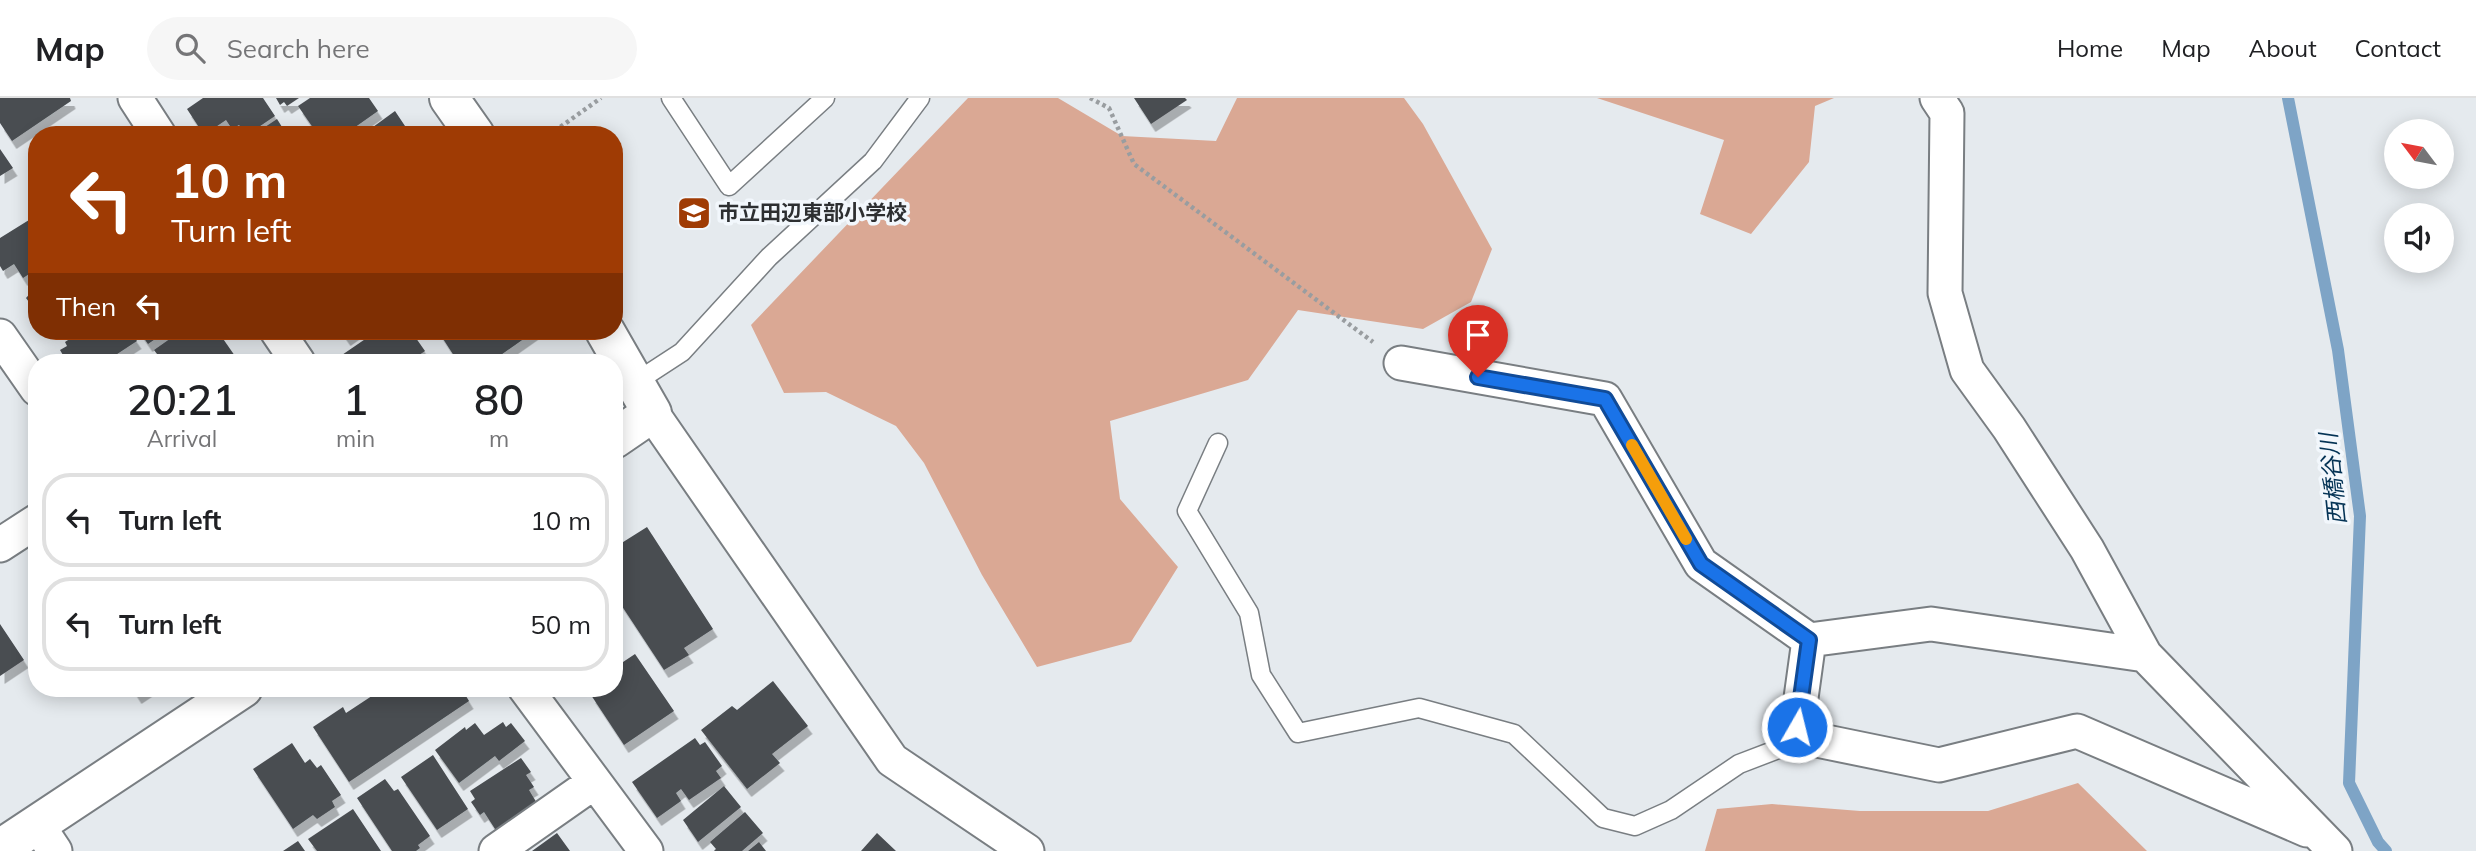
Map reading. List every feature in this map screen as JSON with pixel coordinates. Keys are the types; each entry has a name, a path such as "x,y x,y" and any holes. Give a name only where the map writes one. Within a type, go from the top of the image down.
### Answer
{"street":[{"path":"135,98 153,126"},
{"path":"449,98 469,126"},
{"path":"1937,98 1947,113 1945,293 1966,370 2009,428 2087,549 2146,655 2326,843"},
{"path":"0,336 28,376"},
{"path":"623,361 644,397 892,760 1027,851"},
{"path":"1401,363 1605,399 1701,564 1809,640 1931,624 2146,655"},
{"path":"623,426 644,397"},
{"path":"0,545 28,527"},
{"path":"1809,640 1797,727 1807,738 1939,765 2077,731 2326,843"},
{"path":"0,849 46,837 231,697"},
{"path":"531,697 646,851"},
{"path":"496,851 593,783"}],"lane":[{"path":"671,98 729,186 825,98"},
{"path":"644,397 769,257 873,161 920,98"},
{"path":"1218,443 1187,511 1249,613 1261,675 1298,733 1419,708 1443,714 1514,734 1603,818 1635,826 1671,810 1740,764 1807,738"}],"path":[{"path":"562,126 601,98"},
{"path":"1090,98 1109,108 1134,164 1401,363"}],"shaded area":[{"path":"968,98 1058,98 1122,136 1216,141 1237,98 1404,98 1423,124 1492,249 1471,302 1423,329 1298,310 1248,380 1110,421 1120,499 1178,567 1131,642 1037,667 982,575 924,463 896,426 826,392 784,393 751,325"},
{"path":"1597,98 1834,98 1815,106 1809,162 1751,234 1700,214 1724,140"},
{"path":"2078,783 2147,851 1705,851 1717,809 1772,804 1860,811 1988,811"}],"building":[{"path":"0,98 70,98 71,101 34,126 28,126 28,130 12,141 0,123"},
{"path":"203,98 263,98 275,116 260,126 230,126 226,120 217,126 198,126 187,109"},
{"path":"276,98 299,98 287,106 284,102 280,105"},
{"path":"310,98 369,98 378,111 357,126 312,126 298,106"},
{"path":"1134,98 1185,98 1187,100 1151,124"},
{"path":"395,111 405,126 374,126"},
{"path":"277,119 281,126 266,126"},
{"path":"0,149 13,168 0,176"},
{"path":"28,221 28,275 23,278 14,264 3,271 0,266 0,238"},
{"path":"168,340 224,340 234,354 157,354 154,350"},
{"path":"364,340 417,340 425,351 421,354 343,354"},
{"path":"444,340 522,340 502,354 453,354"},
{"path":"137,341 117,354 62,354 60,350 67,346 65,342"},
{"path":"647,527 713,629 684,648 689,655 664,670 623,608 623,542"},
{"path":"0,624 24,660 0,676"},
{"path":"635,654 674,711 624,745 592,697 623,697 623,662"},
{"path":"773,681 808,726 772,754 780,763 747,789 701,730 732,706 737,710"},
{"path":"370,697 467,697 469,701 349,782 313,727 343,707 346,713"},
{"path":"503,722 506,727 511,723 525,741 499,761 495,756 459,783 435,750 465,727 466,730 475,723 484,735"},
{"path":"695,738 700,745 705,742 722,766 716,771 721,778 689,800 681,789 676,793 681,801 657,818 632,782"},
{"path":"292,743 305,763 310,759 317,768 321,765 341,795 332,801 335,807 317,819 313,815 293,829 253,769"},
{"path":"433,755 468,809 437,830 401,777"},
{"path":"521,758 531,772 526,775 534,787 529,790 538,805 497,832 484,812 480,815 471,802 475,799 470,791"},
{"path":"385,779 394,791 398,789 430,836 418,845 420,848 416,851 392,851 357,798"},
{"path":"724,786 741,807 698,842 683,820"},
{"path":"353,809 381,851 317,851 308,839"},
{"path":"745,812 763,833 742,851 714,851 716,849 710,842"},
{"path":"557,833 570,851 532,851"},
{"path":"877,833 896,851 861,851"},
{"path":"298,841 305,851 283,851"},
{"path":"759,842 766,851 748,851"}],"waterway":[{"name":"西橋谷川","path":"2288,98 2338,350 2360,516 2349,783 2378,842 2386,851"}],"slow traffic":[{"path":"1632,445 1686,539"}],"place":[{"name":"市立田辺東部小学校","path":"694,213"}],"route":[{"path":"1478,377 1605,399 1701,564 1809,640 1797,727"}]}
